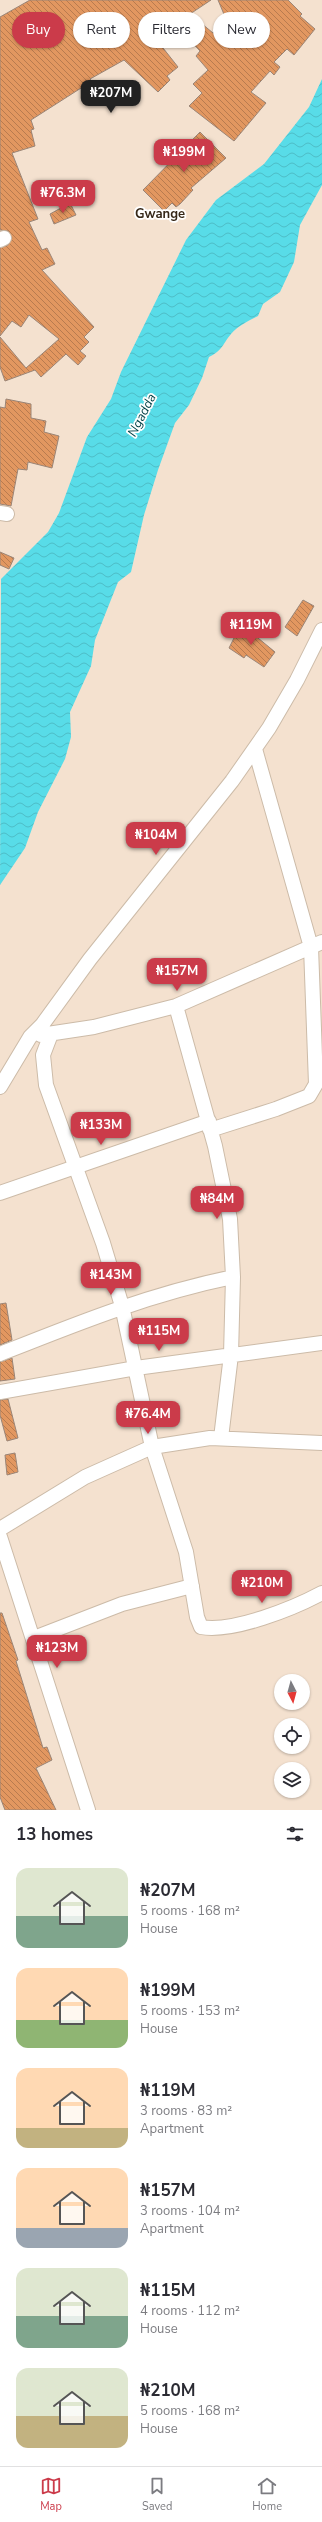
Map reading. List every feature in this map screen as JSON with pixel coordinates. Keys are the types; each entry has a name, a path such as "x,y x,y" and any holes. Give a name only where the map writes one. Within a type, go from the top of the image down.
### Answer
{"street":[{"path":"0,1087 30,1037 42,1025 90,959 232,781 255,749 297,680 321,636"},
{"path":"0,1192 210,1125 276,1109 309,1096 316,1084 318,1046 316,944 255,749"},
{"path":"30,1037 94,1027 176,1006 316,944"},
{"path":"176,1006 210,1125 230,1219 233,1277 231,1355 221,1438"},
{"path":"51,1034 43,1055 46,1086 77,1168 122,1306 152,1447 186,1552 197,1617 202,1627 211,1629 264,1617 322,1593"},
{"path":"0,1354 122,1306 180,1288 233,1277"},
{"path":"0,1392 136,1368 322,1343"},
{"path":"0,1529 86,1477 152,1447 221,1438 322,1443"},
{"path":"0,1536 88,1810"},
{"path":"34,1638 122,1604 192,1586"}],"water":[{"name":"Ngadda","path":"322,79 322,185 300,225 294,262 280,292 263,304 258,316 231,334 220,350 209,357 202,378 189,405 175,423 144,515 131,572 118,582 95,640 91,666 70,712 71,737 65,759 38,812 25,848 0,885 1,579 48,532 59,513 87,437 111,399 121,372 186,240 216,200 264,164 309,107"}],"building":[{"path":"30,0 211,0 193,12 138,12 138,48 163,48 178,67 167,76 170,80 158,92 124,60 90,79 92,81 31,120 34,129 31,130 35,146 12,153 38,219 29,222 42,250 47,248 55,264 42,270 94,327 84,337 89,342 80,351 86,356 78,365 66,354 41,377 35,370 5,381 0,367 0,337 26,368 59,339 29,315 21,327 12,321 0,336 0,248 8,245 12,238 8,231 0,230 0,17"},
{"path":"218,0 288,0 302,14 300,16 315,29 294,55 287,49 274,62 280,67 274,75 270,71 251,92 266,103 234,141 189,106 202,93 193,84 208,70 196,56 200,51 197,48 205,48 205,26 213,33 213,48 270,48 270,12 223,12"},
{"path":"200,132 226,158 191,188 193,190 180,204 176,207 172,203 164,211 143,190"},
{"path":"70,203 76,215 54,224 50,214"},
{"path":"6,399 31,404 31,418 46,421 44,432 59,436 52,468 28,462 27,470 18,469 11,506 0,504 0,407 5,408"},
{"path":"0,552 14,558 9,569 0,565"},
{"path":"303,600 314,606 297,636 285,627"},
{"path":"241,624 259,636 258,638 275,652 264,667 246,655 244,658 229,648"},
{"path":"6,1303 12,1340 0,1345 0,1304"},
{"path":"12,1358 15,1379 0,1381 0,1362"},
{"path":"8,1399 18,1438 7,1441 0,1415 0,1400"},
{"path":"15,1453 18,1472 7,1475 5,1455"},
{"path":"0,1613 2,1613 18,1660 16,1661 43,1748 47,1747 52,1760 36,1768 56,1810 5,1810 0,1797"}],"district":[{"name":"Gwange","path":"160,214"}]}
